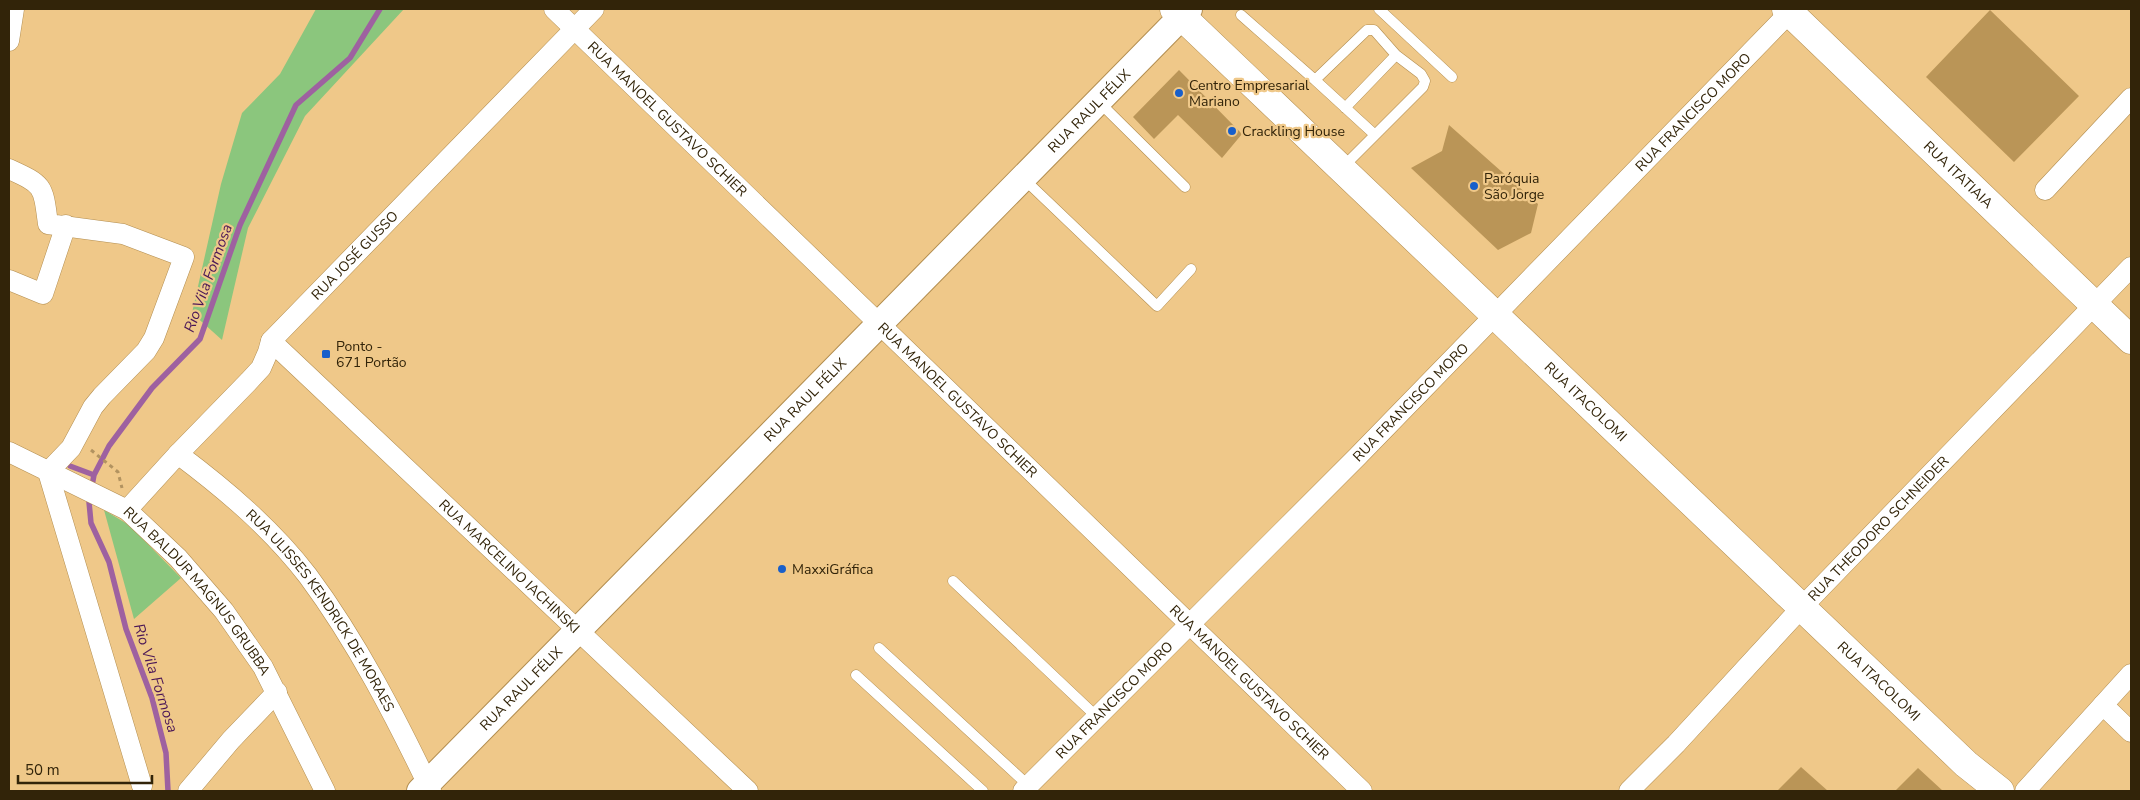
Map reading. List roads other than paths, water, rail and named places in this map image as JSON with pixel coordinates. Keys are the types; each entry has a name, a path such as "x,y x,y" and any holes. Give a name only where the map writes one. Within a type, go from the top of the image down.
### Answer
{"main road":[{"name":"RUA ITATIAIA","path":"1790,10 2131,340"},
{"name":"RUA ITACOLOMI","path":"1182,11 1341,168 1966,764 2000,791"}],"street":[{"path":"9,41 14,9"},
{"name":"RUA MANOEL GUSTAVO SCHIER","path":"554,9 1362,791"},
{"name":"RUA JOSÉ GUSSO","path":"127,510 261,368 271,341 594,9"},
{"name":"RUA FRANCISCO MORO","path":"1026,789 1496,315 1790,10"},
{"name":"RUA RAUL FÉLIX","path":"426,789 578,631 1098,102 1182,11"},
{"path":"2045,190 2131,98"},
{"path":"9,169 40,185 44,195 48,224 122,234 184,256 154,338 146,351 102,396 71,448 48,472 142,786"},
{"path":"9,280 43,294 66,225"},
{"name":"RUA THEODORO SCHNEIDER","path":"1629,791 1676,744 1802,607 2131,267"},
{"name":"RUA MARCELINO IACHINSKI","path":"271,341 748,791"},
{"name":"RUA BALDUR MAGNUS GRUBBA","path":"9,452 127,510 178,558 224,611 263,667 325,791"},
{"name":"RUA ULISSES KENDRICK DE MORAES","path":"178,454 218,484 247,510 308,576 359,655 426,789"},
{"path":"2025,791 2131,674"},
{"path":"188,791 231,740 277,692"},
{"path":"2103,704 2131,732"}],"lane":[{"path":"1379,9 1452,77"},
{"path":"1241,15 1374,134"},
{"path":"1315,80 1367,30 1374,30 1396,54 1421,74 1425,81 1423,87 1341,168"},
{"path":"1345,108 1396,54"},
{"path":"1098,102 1185,186"},
{"path":"1023,178 1157,306 1191,269"},
{"path":"953,580 1097,717"},
{"path":"879,648 1026,789"},
{"path":"856,675 983,791"}],"waterway":[{"name":"Rio Vila Formosa","path":"168,791 166,753 152,698 126,629 109,562 91,523 89,502 94,475 109,446 152,388 200,339 240,225 296,105 350,58 380,9"},
{"path":"70,466 94,475"}],"place":[{"name":"Centro Empresarial Mariano","path":"1179,93"},
{"name":"Crackling House","path":"1232,131"},
{"name":"Paróquia São Jorge","path":"1474,186"},
{"name":"Ponto - 671 Portão","path":"326,354"},
{"name":"MaxxiGráfica","path":"782,569"}]}
